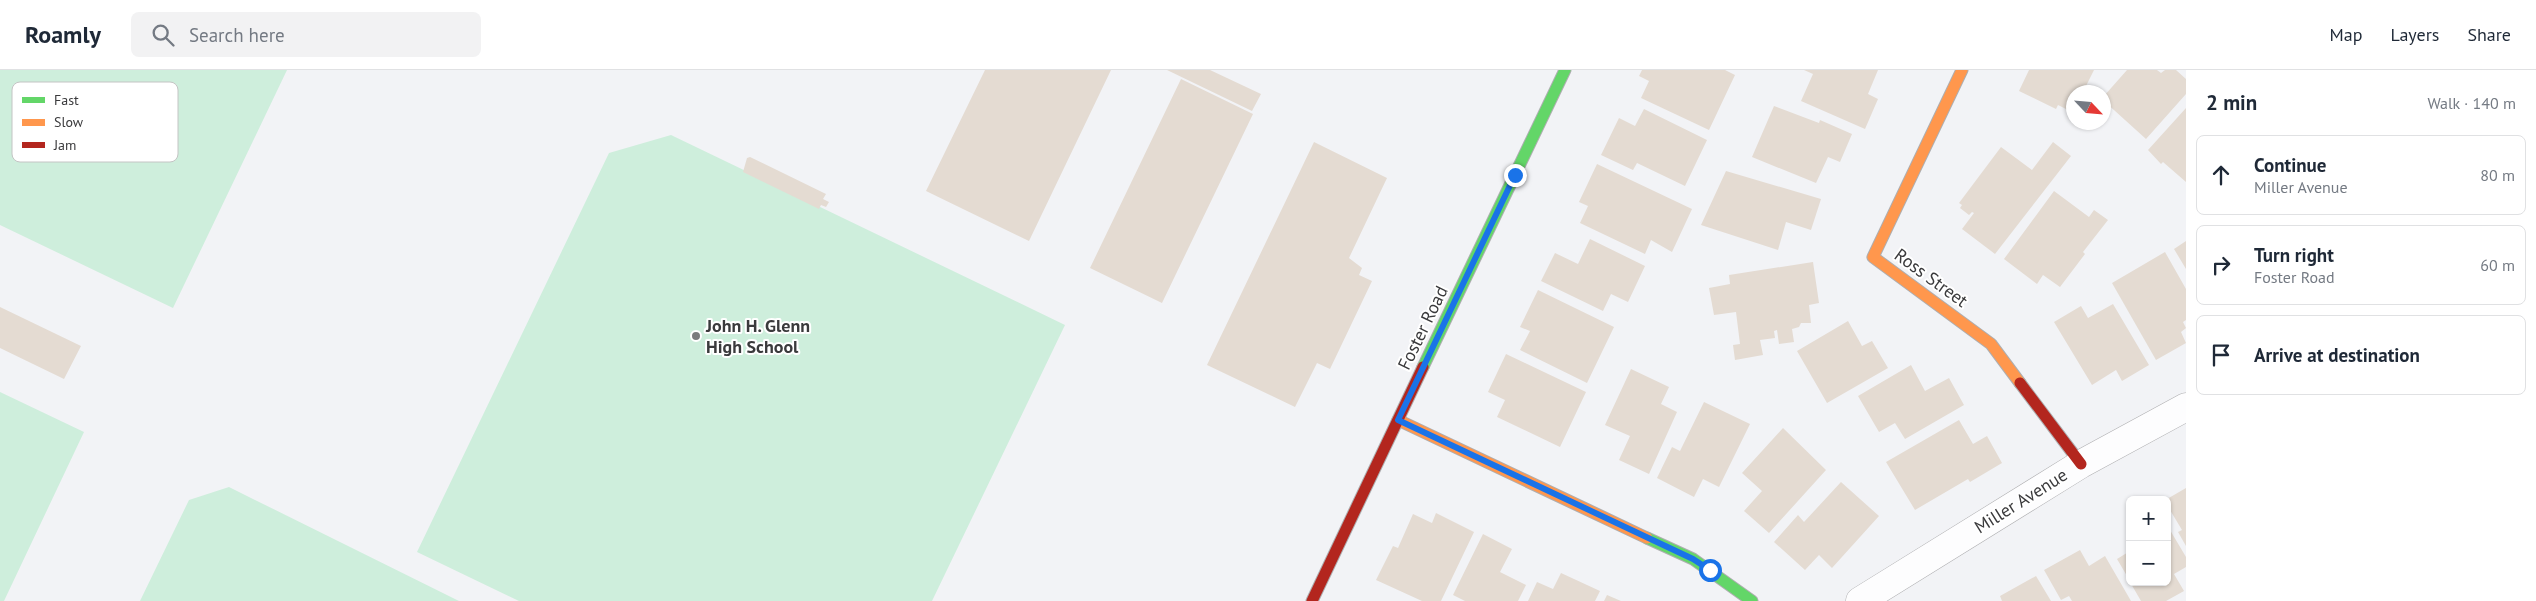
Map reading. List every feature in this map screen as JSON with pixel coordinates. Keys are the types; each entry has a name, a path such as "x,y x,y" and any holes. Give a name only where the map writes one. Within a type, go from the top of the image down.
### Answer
{"street":[{"name":"Foster Road","path":"1312,601 1565,70"},
{"name":"Ross Street","path":"1962,70 1872,257 1991,344 2081,464"},
{"name":"Miller Avenue","path":"1860,601 2081,464 2186,407"},
{"path":"1398,420 1693,559 1752,601"}],"green space":[{"path":"0,70 287,70 173,308 0,225"},
{"path":"671,135 1065,325 932,601 519,601 417,552 609,153"},
{"path":"0,392 84,432 4,601 0,601"},
{"path":"229,487 459,601 140,601 189,500"}],"building":[{"path":"985,70 1111,70 1029,241 926,191"},
{"path":"1167,70 1210,70 1261,94 1252,111"},
{"path":"1642,70 1725,70 1735,75 1709,130 1641,98 1649,81 1639,76"},
{"path":"1804,70 1878,70 1868,94 1878,99 1865,129 1801,101 1813,74"},
{"path":"2029,70 2094,70 2086,85 2066,85 2066,109 2058,105 2056,109 2019,91"},
{"path":"2127,70 2157,70 2161,73 2165,70 2176,70 2186,79 2186,94 2146,139 2111,107 2111,88"},
{"path":"1181,79 1253,114 1162,303 1090,268"},
{"path":"1774,106 1819,123 1820,120 1852,134 1840,162 1828,157 1816,183 1752,157"},
{"path":"2186,108 2186,182 2163,162 2161,164 2148,150"},
{"path":"1644,109 1707,140 1685,186 1637,163 1633,170 1601,155 1619,118 1635,126"},
{"path":"1314,142 1387,178 1349,258 1362,268 1359,275 1372,281 1330,369 1317,363 1295,407 1207,365"},
{"path":"2053,142 2071,156 1995,254 1962,229 1974,213 1972,212 1969,215 1960,208 1962,205 1959,203 2001,147 2032,170"},
{"path":"750,157 826,194 823,199 829,202 826,207 821,205 819,209 743,172 747,158"},
{"path":"1597,164 1692,209 1672,252 1651,240 1645,254 1580,223 1588,206 1579,202"},
{"path":"1726,171 1821,199 1811,230 1786,222 1778,250 1701,225"},
{"path":"2054,191 2089,217 2094,210 2108,220 2083,252 2085,254 2060,287 2043,275 2037,284 2004,259"},
{"path":"1590,239 1645,266 1628,302 1611,294 1603,311 1541,281 1555,253 1578,264"},
{"path":"2186,241 2186,269 2174,249"},
{"path":"2165,252 2186,289 2186,320 2183,322 2186,328 2181,332 2186,343 2156,360 2112,283"},
{"path":"1813,262 1819,303 1809,305 1811,323 1801,323 1799,327 1792,329 1794,342 1779,344 1777,330 1774,331 1775,338 1760,340 1763,355 1735,360 1733,345 1740,344 1736,312 1714,315 1709,288 1730,284 1729,275"},
{"path":"1538,290 1614,327 1587,383 1520,350 1530,331 1520,327"},
{"path":"2113,304 2149,365 2122,381 2116,370 2092,385 2054,322 2081,306 2088,318"},
{"path":"0,307 81,346 64,379 0,348"},
{"path":"1848,321 1862,346 1872,341 1888,368 1827,403 1797,351"},
{"path":"1506,354 1586,392 1560,447 1497,417 1505,400 1488,392"},
{"path":"1911,365 1925,391 1949,378 1964,405 1905,439 1895,423 1879,432 1858,396"},
{"path":"1631,369 1669,387 1661,404 1677,412 1649,474 1619,460 1630,436 1605,425"},
{"path":"1704,402 1750,424 1719,487 1703,479 1694,497 1657,478 1672,447 1680,451"},
{"path":"1959,420 1973,444 1987,436 2002,463 1970,482 1968,479 1915,510 1886,462"},
{"path":"1783,428 1826,470 1769,533 1744,511 1762,491 1742,473"},
{"path":"1841,482 1879,516 1832,568 1819,555 1805,570 1774,542 1798,515 1804,522"},
{"path":"2186,488 2186,546 2178,532 2182,530 2171,512 2171,497"},
{"path":"1436,513 1474,532 1441,601 1422,601 1376,580 1393,546 1398,548 1413,514 1432,523"},
{"path":"2171,532 2186,557 2186,567 2174,574 2184,591 2166,601 2141,601 2132,586 2171,586"},
{"path":"1483,534 1512,549 1500,572 1526,585 1518,601 1465,601 1453,595"},
{"path":"2080,550 2089,566 2105,556 2131,601 2072,601 2069,596 2061,600 2044,570"},
{"path":"2126,553 2126,574 2117,559"},
{"path":"1561,573 1600,591 1595,601 1528,601 1537,582 1553,589"},
{"path":"2036,576 2051,601 2002,601 2000,596"},
{"path":"1607,595 1621,601 1604,601"}],"traffic: fast":[{"path":"1423,367 1565,70"},
{"path":"1647,538 1693,559 1752,601"}],"traffic: slow":[{"path":"1962,70 1873,257 1991,344 2020,383"},
{"path":"1398,420 1647,538"}],"traffic: jam":[{"path":"1312,601 1423,367"},
{"path":"2020,383 2081,464"}],"place":[{"name":"John H. Glenn High School","path":"696,336"}],"route":[{"path":"1515,175 1398,420 1693,559 1710,570"}]}
